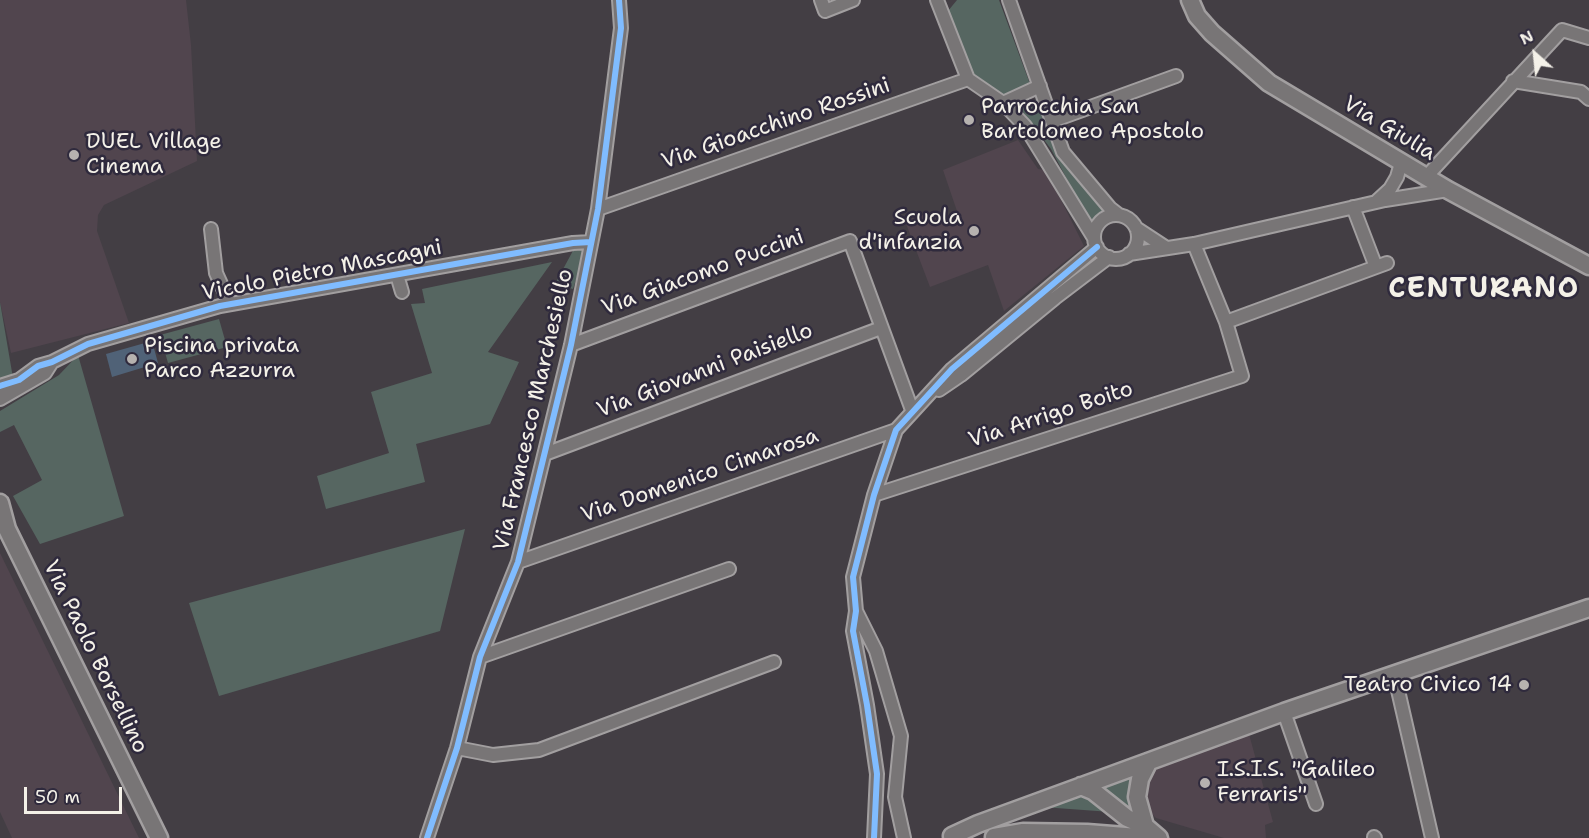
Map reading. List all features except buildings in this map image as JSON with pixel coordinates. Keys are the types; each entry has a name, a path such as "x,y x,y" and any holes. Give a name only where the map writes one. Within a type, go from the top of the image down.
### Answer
{"main road":[{"name":"Via Giulia","path":"1190,0 1197,16 1212,33 1269,83 1448,190 1589,266"},
{"name":"Via Paolo Borsellino","path":"0,503 5,513 3,526 159,838"},
{"path":"950,838 1081,786 1285,717 1394,674 1589,608"},
{"path":"1148,763 1140,779 1137,798 1148,832"},
{"path":"1081,786 1093,791 1127,818 1159,838"},
{"path":"994,837 1023,832 1148,832"}],"street":[{"name":"Via Francesco Marchesiello","path":"427,838 457,748 480,657 518,562 571,345 598,209 621,28 619,0"},
{"path":"821,0 825,11 853,0"},
{"path":"937,0 968,79 1003,103 1025,126 1096,243 1109,258 1116,259 1165,247 1194,244 1376,202 1448,190"},
{"path":"942,13 948,0"},
{"path":"1009,0 1063,152 1110,208 1165,247"},
{"path":"1426,177 1562,30 1589,38"},
{"path":"1052,121 1176,76"},
{"name":"Via Gioacchino Rossini","path":"598,209 968,79"},
{"path":"1514,81 1581,92 1589,99"},
{"path":"1003,103 1040,86"},
{"path":"1376,202 1390,189 1401,163"},
{"path":"1194,244 1226,322 1381,265 1353,208"},
{"path":"1096,243 1095,230 1104,218 1119,215"},
{"path":"1129,254 1137,242 1136,228"},
{"name":"Vicolo Pietro Mascagni","path":"211,229 216,273 230,304"},
{"name":"Via Giacomo Puccini","path":"571,345 850,241 881,328"},
{"name":"Vicolo Pietro Mascagni","path":"0,386 19,380 38,366 52,362 88,344 230,304 591,242"},
{"path":"874,838 877,774 867,705 852,631 856,611 853,577 874,495 896,430 952,369 1096,243"},
{"path":"916,406 961,375 1054,298 1109,258"},
{"name":"Vicolo Pietro Mascagni","path":"397,274 402,292"},
{"name":"Via Arrigo Boito","path":"874,495 1242,376 1226,322"},
{"path":"881,328 916,406"},
{"name":"Via Giovanni Paisiello","path":"545,454 881,328"},
{"name":"Vicolo Pietro Mascagni","path":"0,399 45,373 52,362"},
{"name":"Via Domenico Cimarosa","path":"518,562 896,430"},
{"path":"480,657 729,569"},
{"path":"856,611 876,651 901,736 895,797 904,838"},
{"path":"457,748 493,755 539,750 774,662"},
{"path":"1394,674 1401,695 1432,838"},
{"path":"1285,717 1316,804"},
{"path":"877,774 899,768"}],"shaded area":[{"name":"DUEL Village Cinema","path":"0,0 186,0 191,45 197,161 104,205 98,215 97,231 129,323 11,353 0,302"},
{"path":"957,0 999,0 1030,84 1004,96 974,77 948,11"},
{"path":"1037,99 1060,155 1107,213 1091,225 1051,149 1019,107"},
{"path":"1018,140 1038,169 1046,170 1084,246 1004,311 988,265 930,287 905,221 929,213 932,223 958,214 943,170"},
{"path":"587,246 573,289 555,284 575,247"},
{"path":"552,262 488,352 519,362 490,424 416,444 425,482 326,509 317,476 389,453 371,392 432,373 411,304 425,303 422,289"},
{"path":"0,302 13,378 0,382"},
{"path":"219,319 227,347 168,363 160,335"},
{"path":"78,355 124,516 40,544 13,496 42,480 14,425 0,432 0,411 59,375"},
{"path":"465,529 440,631 219,696 189,603"},
{"path":"0,553 139,838 12,838 0,812"},
{"name":"I.S.I.S. \"Galileo Ferraris\"","path":"1249,734 1273,822 1265,825 1266,838 1224,838 1156,818 1149,811 1146,788 1148,778 1156,769"},
{"path":"1135,772 1136,814 1099,786"},
{"path":"1084,792 1111,812 1042,807"}],"water":[{"name":"Piscina privata Parco Azzurra","path":"152,341 158,363 112,377 106,354"}],"cycle path":[{"path":"427,838 457,748 480,657 518,562 571,345 598,209 621,28 619,0"},
{"path":"0,386 19,380 38,366 52,362 88,344 220,306 573,243 591,242"},
{"path":"874,838 877,774 853,631 856,611 853,577 874,495 896,430 952,369 1097,247"}],"place":[{"name":"Parrocchia San Bartolomeo Apostolo","path":"969,120"},
{"name":"DUEL Village Cinema","path":"74,155"},
{"name":"Scuola d'infanzia","path":"974,231"},
{"name":"Piscina privata Parco Azzurra","path":"132,359"},
{"name":"Teatro Civico 14","path":"1524,685"},
{"name":"I.S.I.S. \"Galileo Ferraris\"","path":"1205,783"}],"district":[{"name":"CENTURANO","path":"1484,290"}]}
